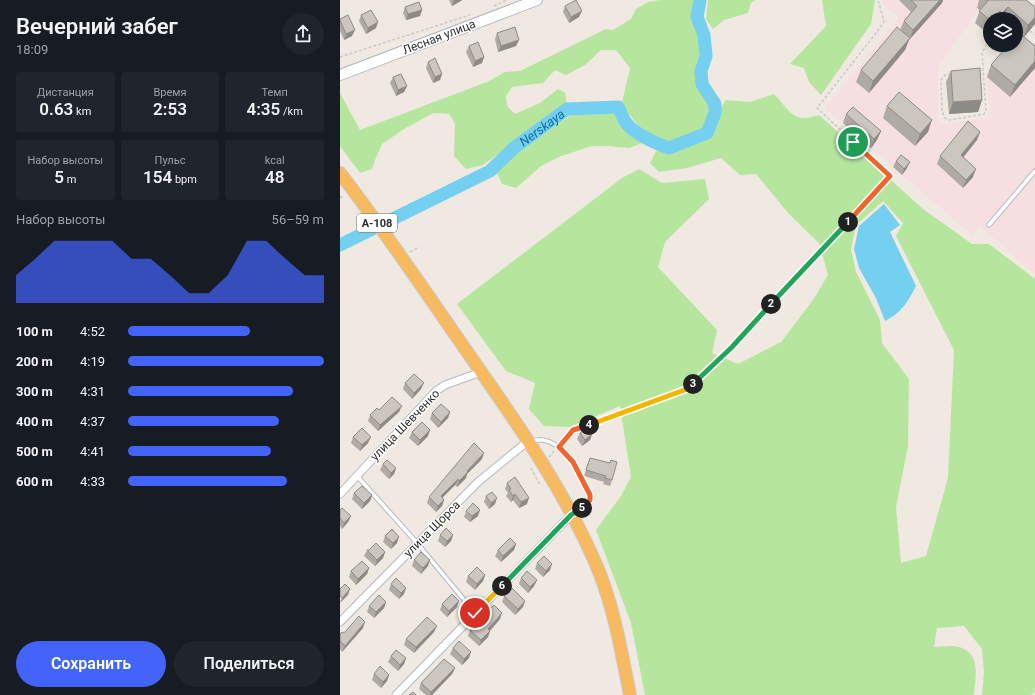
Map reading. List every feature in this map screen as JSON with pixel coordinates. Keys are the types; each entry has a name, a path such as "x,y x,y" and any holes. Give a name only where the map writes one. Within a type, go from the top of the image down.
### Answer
{"highway":[{"name":"А-108","path":"340,173 402,258 528,441 571,515 600,576 621,647 630,695"}],"main road":[{"name":"Лесная улица","path":"340,75 537,0"}],"street":[{"name":"улица Шевченко","path":"340,494 436,390 445,384 481,372"},
{"name":"улица Щорса","path":"340,622 478,482 528,441"},
{"path":"396,695 571,515"}],"lane":[{"path":"990,225 1035,171"},
{"path":"528,441 544,440 559,447 573,462 590,495 586,506 571,515"},
{"path":"356,476 417,543 475,613"}],"path":[{"path":"493,7 506,0"},
{"path":"547,460 573,430 687,389 732,347 890,176 816,108 880,28 884,20 878,0"},
{"path":"340,57 472,15"},
{"path":"1030,31 1035,35"},
{"path":"952,74 945,75 941,80 942,111 945,118 949,120 984,114 986,111 983,51"},
{"path":"531,468 540,485"}],"shaded area":[{"path":"884,0 994,0 977,7 979,9 938,67 938,119 944,124 991,117 986,73 1002,52 1023,52 1023,48 1035,52 1035,275 980,226 972,235 825,108 899,18 882,2"}],"green space":[{"path":"660,0 696,0 695,19 702,40 696,74 701,89 711,106 703,130 670,144 642,128 632,118 622,103 630,68 616,50 601,50 585,65 566,75 555,70 543,83 512,87 506,96 507,106 515,114 540,103 558,89 565,93 567,104 483,165 466,169 454,156 455,123 449,114 433,113 404,129 382,144 372,169 360,173 340,146 340,93 360,130 487,82 505,72 520,71 606,29 613,30 631,19 636,9 648,2"},
{"path":"708,0 755,0 751,3 748,13 724,20 713,29 706,19"},
{"path":"822,0 875,0 871,24 821,95 809,82 804,68 790,64 826,26"},
{"path":"774,94 788,110 798,117 803,118 819,115 923,209 972,244 989,244 1035,279 1035,692 1031,695 982,695 984,673 982,649 964,626 937,628 934,647 959,647 966,650 971,655 976,667 974,695 645,695 631,623 596,530 621,496 631,477 620,406 569,427 544,426 529,409 535,383 506,371 457,304 622,178 639,169 662,183 705,179 709,199 665,242 658,267 717,330 712,353 738,364 781,342 813,300 828,275 819,243 789,214 756,174 740,175 721,158 687,168 659,172 650,163 656,151 671,151 712,134 720,109 726,100 750,102","holes":["883,201 903,223 896,236 954,350 948,478 926,556 901,563 896,507 908,446 909,379 882,343 880,320 856,272 851,249 856,225"]},
{"path":"609,110 617,112 621,124 642,143 629,148 592,146 561,156 541,166 516,188 502,184 497,173 515,154 571,115"}],"water":[{"path":"884,204 900,225 890,232 916,286 904,306 891,318 885,321 876,298 859,268 854,249 859,226"}],"building":[{"path":"576,0 582,11 571,17 565,6"},
{"path":"911,0 940,0 913,30 904,21 917,6"},
{"path":"986,0 1026,0 1035,7 1035,17 1028,25 1023,20 1023,12 1014,12 1008,7 1003,12 983,12 983,14 979,11 988,1"},
{"path":"419,2 422,10 408,14 405,7"},
{"path":"371,10 378,22 368,28 361,15"},
{"path":"348,15 355,30 346,34 340,19"},
{"path":"515,27 519,40 501,46 497,33"},
{"path":"897,27 910,38 873,81 861,70"},
{"path":"1023,36 1035,46 1035,61 1015,85 991,65 1002,52 1023,52"},
{"path":"478,42 484,57 475,61 469,46"},
{"path":"435,58 442,74 435,77 428,62"},
{"path":"980,68 982,100 953,102 951,71"},
{"path":"401,74 407,86 398,90 393,77"},
{"path":"899,92 932,120 920,134 887,106"},
{"path":"853,107 881,131 874,139 846,114"},
{"path":"968,121 980,132 961,155 976,169 966,180 940,156"},
{"path":"901,155 910,162 904,169 896,161"},
{"path":"414,374 424,383 414,393 405,383"},
{"path":"392,397 402,406 380,425 370,415 377,408 379,410"},
{"path":"441,404 450,412 441,422 432,413"},
{"path":"422,422 430,430 420,440 412,432"},
{"path":"362,428 371,437 362,445 353,437"},
{"path":"587,428 592,434 585,440 580,433"},
{"path":"474,443 484,453 459,481 458,479 441,496 444,500 438,506 429,497"},
{"path":"590,458 610,463 611,460 617,462 612,480 605,478 606,476 586,470"},
{"path":"387,460 396,468 391,473 383,464"},
{"path":"515,477 529,498 521,502 515,494 513,496 507,483"},
{"path":"362,486 372,495 364,503 354,493"},
{"path":"492,492 497,498 491,503 486,496"},
{"path":"473,503 480,510 472,516 466,511"},
{"path":"342,508 351,516 344,523 340,518 340,510"},
{"path":"446,528 453,535 447,541 440,535"},
{"path":"392,529 399,537 393,543 385,536"},
{"path":"510,538 516,544 503,556 498,550"},
{"path":"376,543 385,552 377,560 367,550 369,550"},
{"path":"421,552 430,560 423,568 414,560"},
{"path":"544,556 552,564 546,571 537,563"},
{"path":"362,561 369,568 358,579 351,571"},
{"path":"477,567 485,575 477,584 468,576"},
{"path":"527,571 537,580 530,587 521,578"},
{"path":"396,578 406,588 401,593 391,584"},
{"path":"345,584 350,589 342,598 340,596 340,589"},
{"path":"512,588 525,601 518,609 504,596"},
{"path":"452,594 459,601 449,611 442,604"},
{"path":"379,595 386,602 376,612 369,606"},
{"path":"494,605 502,613 488,629 490,631 481,640 470,630"},
{"path":"359,616 365,622 345,646 340,641 340,634 342,632 344,633"},
{"path":"427,617 437,626 416,647 406,639"},
{"path":"459,641 471,652 464,659 453,648"},
{"path":"396,650 406,658 400,665 391,656"},
{"path":"444,659 455,668 431,692 421,683"},
{"path":"380,666 389,675 383,682 374,674"},
{"path":"413,692 416,695 409,695"}],"waterway":[{"name":"Nerskaya","path":"340,245 490,171 515,147 567,109 618,107 627,124 631,128 647,139 669,148 707,133 715,113 715,104 702,84 701,71 706,56 704,35 697,17 700,0"}],"route":[{"path":"475,613 571,515 586,506 590,500 590,495 573,462 559,447 573,430 687,389 732,347 890,176 853,142"}]}
